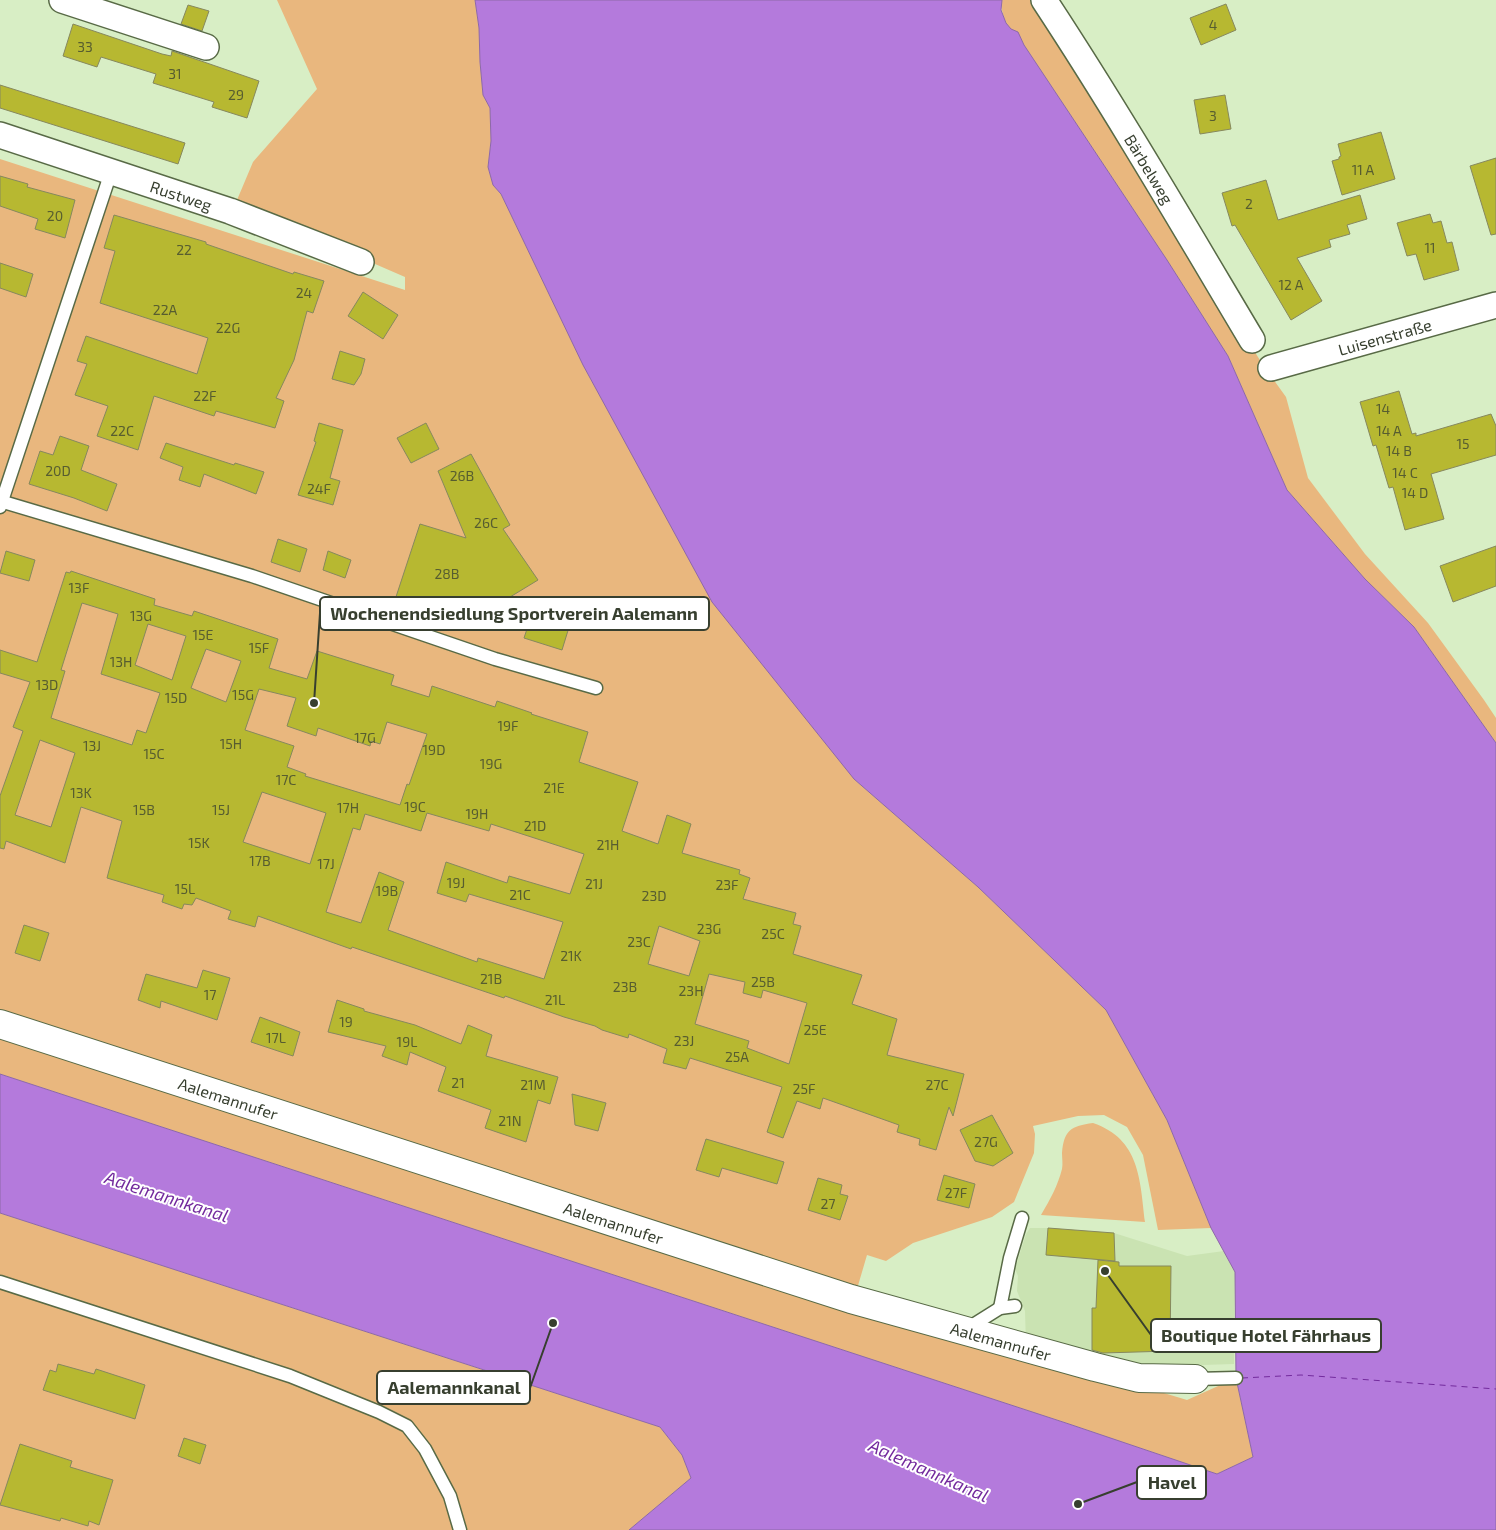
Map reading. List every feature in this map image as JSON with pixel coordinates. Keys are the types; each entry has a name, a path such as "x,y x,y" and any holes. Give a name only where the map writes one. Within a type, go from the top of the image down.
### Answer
{"street":[{"name":"Bärbelweg","path":"1044,0 1088,67 1252,340"},
{"path":"72,2 206,47"},
{"name":"Rustweg","path":"0,136 230,210 361,262"},
{"name":"Luisenstraße","path":"1271,368 1496,305"},
{"name":"Aalemannufer","path":"0,1024 828,1292 1139,1378 1195,1379"}],"lane":[{"path":"111,172 1,503 252,576 495,658 596,688"},
{"path":"1000,1308 1010,1258 1022,1218"},
{"path":"0,1282 290,1376 379,1412 407,1426 425,1449 450,1496 460,1530"},
{"path":"965,1330 1000,1308 1015,1306"},
{"name":"Aalemannufer","path":"1195,1379 1236,1378"}],"shaded area":[{"path":"277,0 475,0 479,28 483,95 490,108 491,141 488,167 493,185 501,194 591,380 854,779 978,887 1106,1010 1167,1120 1211,1228 1158,1230 1143,1155 1127,1127 1104,1115 1078,1116 1033,1126 1035,1134 1034,1153 1014,1202 992,1217 913,1243 886,1261 867,1255 857,1289 0,1014 0,159 405,290 405,277 352,254 230,211 237,200 253,162 317,89"},
{"path":"1002,0 1036,0 1263,365 1286,397 1308,478 1365,554 1428,623 1484,700 1496,718 1496,743 1414,627 1365,579 1287,490 1228,356 1021,38 1007,24 1002,10"},
{"path":"0,1024 828,1292 1187,1400 1236,1378 1253,1457 1217,1474 0,1074"},
{"path":"1093,1123 1109,1130 1129,1150 1139,1176 1145,1222 1041,1215 1060,1175 1063,1145 1067,1134 1074,1128"},
{"path":"0,1213 660,1427 682,1455 691,1478 629,1530 0,1530"},
{"path":"1030,1228 1114,1233 1187,1256 1224,1251 1235,1272 1234,1364 1170,1366 1087,1359 1026,1345 1025,1311 1017,1291 1018,1276 1015,1269 1026,1234"}],"water":[{"path":"475,0 1002,0 1001,10 1006,23 1011,29 1018,32 1024,45 1167,260 1228,356 1287,490 1365,579 1414,627 1496,743 1496,1530 629,1530 691,1478 682,1455 660,1427 0,1213 0,1074 1217,1474 1253,1457 1236,1378 1235,1272 1211,1228 1167,1120 1106,1010 978,887 854,779 712,602 583,365 501,194 493,185 488,167 491,141 490,108 483,95 479,28"}],"building":[{"path":"1226,4 1236,30 1201,45 1190,18"},
{"path":"188,5 209,11 202,31 181,24"},
{"path":"73,24 162,54 171,56 172,51 259,81 247,118 212,107 214,102 153,83 156,74 101,57 97,67 63,56"},
{"path":"0,85 185,143 178,164 0,108"},
{"path":"1225,95 1231,129 1200,134 1194,100"},
{"path":"1381,132 1395,179 1342,195 1332,161 1339,159 1341,156 1338,144"},
{"path":"1496,158 1496,234 1491,235 1470,166"},
{"path":"0,176 28,184 27,187 75,200 65,238 35,229 38,219 0,206"},
{"path":"1266,180 1278,220 1360,195 1367,219 1347,225 1350,234 1329,240 1331,247 1297,258 1322,301 1291,320 1235,225 1232,226 1222,193"},
{"path":"1430,214 1433,223 1441,221 1447,243 1452,242 1459,270 1424,280 1416,254 1407,256 1397,223"},
{"path":"114,215 206,242 206,244 293,274 294,272 324,281 313,313 307,311 294,360 276,398 284,401 275,428 216,411 214,416 154,396 138,450 97,436 108,406 75,395 87,364 77,361 86,336 197,374 208,338 100,303 115,251 104,248"},
{"path":"0,263 33,274 26,297 0,288"},
{"path":"363,292 398,315 383,339 348,316"},
{"path":"340,351 365,359 361,374 354,385 332,379"},
{"path":"1399,391 1412,434 1416,433 1416,436 1491,414 1496,426 1496,455 1431,474 1444,519 1405,530 1393,487 1389,488 1376,445 1373,446 1360,402"},
{"path":"319,423 343,430 330,478 340,481 333,505 298,495 316,442 314,441"},
{"path":"426,423 439,449 411,463 397,438"},
{"path":"60,436 89,446 81,470 117,484 107,511 29,484 40,451 53,455"},
{"path":"166,443 234,465 235,463 264,472 256,494 204,474 200,487 179,480 183,467 160,458"},
{"path":"471,454 510,525 503,529 538,580 492,608 487,624 427,609 423,622 391,612 420,524 466,538 438,471"},
{"path":"278,539 307,549 300,572 271,562"},
{"path":"1496,546 1496,586 1453,602 1440,566"},
{"path":"6,551 35,560 29,581 0,573"},
{"path":"328,551 351,560 345,578 323,570"},
{"path":"71,571 155,599 154,605 192,616 194,611 278,639 269,668 307,679 317,651 394,675 391,685 429,697 432,686 495,707 497,701 588,732 579,762 638,782 622,831 658,844 667,815 691,824 682,853 740,870 739,874 750,878 743,899 796,913 793,924 801,926 793,954 862,975 852,1004 897,1019 887,1055 964,1074 953,1116 949,1107 936,1150 919,1145 920,1139 897,1132 899,1125 823,1098 820,1109 797,1101 783,1138 767,1132 782,1087 690,1058 686,1069 663,1063 667,1049 629,1034 628,1038 602,1030 505,996 504,998 352,947 351,949 258,916 255,927 228,919 231,911 196,898 192,905 184,904 182,909 162,902 164,895 107,878 122,821 81,807 65,863 6,841 4,849 0,848 0,796 23,731 13,727 30,682 0,673 0,650 37,662 66,572 70,573","holes":["82,603 118,614 101,674 160,693 146,733 137,730 132,745 51,718 65,671 61,670","148,624 186,636 172,680 135,665","206,649 241,661 226,702 191,688","259,689 296,698 287,726 316,736 318,728 370,746 371,741 380,744 387,722 427,734 400,805 305,776 306,774 287,767 294,746 245,730","40,740 75,753 51,827 15,815","262,792 326,813 310,864 243,842","427,813 489,831 491,824 584,854 570,894 509,876 507,883 446,862 437,893 466,902 469,894 563,922 544,979 478,958 477,962 388,930 404,882 379,872 361,923 326,912 353,828 360,830 365,814 421,831","659,926 700,941 689,976 648,964","709,974 745,982 743,993 761,998 763,990 807,1003 789,1064 747,1048 749,1041 695,1024"]},
{"path":"533,611 570,624 562,650 524,638"},
{"path":"24,925 49,933 40,961 15,953"},
{"path":"203,970 230,978 217,1020 161,1001 160,1008 138,1000 146,974 197,988"},
{"path":"337,1000 364,1009 364,1011 415,1025 461,1044 468,1025 492,1035 486,1056 558,1077 550,1104 538,1100 526,1142 485,1128 491,1110 438,1091 446,1067 410,1052 407,1065 382,1056 386,1046 328,1032"},
{"path":"260,1017 300,1032 293,1056 251,1042"},
{"path":"572,1094 606,1103 598,1131 575,1125"},
{"path":"992,1115 1013,1153 993,1166 975,1161 960,1130"},
{"path":"706,1139 784,1162 777,1184 722,1168 719,1177 696,1170"},
{"path":"944,1175 975,1184 969,1208 937,1200"},
{"path":"818,1178 842,1185 840,1194 848,1196 840,1220 808,1210"},
{"path":"1048,1228 1114,1233 1115,1261 1046,1255"},
{"path":"1098,1260 1119,1262 1119,1266 1171,1266 1170,1351 1103,1353 1092,1350 1092,1308 1096,1308"},
{"path":"58,1364 94,1374 96,1369 145,1385 135,1419 43,1390 50,1370 56,1372"},
{"path":"184,1438 206,1445 200,1464 178,1456"},
{"path":"20,1444 72,1461 70,1467 113,1480 99,1525 89,1521 88,1526 61,1518 60,1521 0,1505"}],"ferry route":[{"path":"1242,1378 1301,1375 1496,1389"}],"place":[{"name":"Wochenendsiedlung Sportverein Aalemann","path":"314,703"},
{"name":"Boutique Hotel Fährhaus","path":"1105,1271"},
{"name":"Aalemannkanal","path":"553,1323"},
{"name":"Havel","path":"1078,1504"}]}
